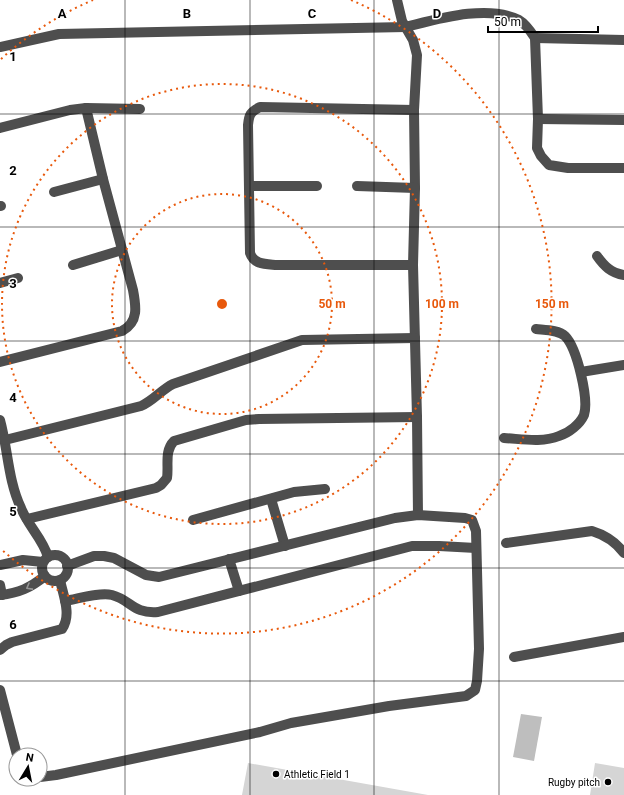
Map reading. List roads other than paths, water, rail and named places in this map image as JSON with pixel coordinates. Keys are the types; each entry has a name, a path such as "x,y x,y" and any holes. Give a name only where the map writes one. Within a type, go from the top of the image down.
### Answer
{"street":[{"path":"397,0 400,15 413,40 417,55 414,110 415,188 413,265 418,515"},
{"path":"0,47 59,34 406,27 455,16 481,13 509,16 520,20 535,38 538,119 537,148 541,156 549,165 568,168 624,168"},
{"path":"535,38 624,40"},
{"path":"413,265 277,265 256,262 250,253 248,117 252,111 260,107 414,110"},
{"path":"0,362 128,328 136,314 136,303 86,108"},
{"path":"0,128 76,109 140,110"},
{"path":"538,119 624,120"},
{"path":"54,192 103,179"},
{"path":"249,186 317,186"},
{"path":"357,186 415,188"},
{"path":"73,265 122,250"},
{"path":"597,256 606,268 624,275"},
{"path":"0,283 18,278"},
{"path":"504,438 544,440 559,436 575,426 583,416 586,405 581,372 570,342 565,335 559,332 536,329"},
{"path":"5,440 141,406 173,384 302,340 415,338"},
{"path":"581,372 624,365"},
{"path":"27,519 156,488 167,478 168,452 174,441 246,420 417,418"},
{"path":"0,420 12,482 21,509 45,547 45,560 42,571 49,580 55,581 60,580 65,576 67,566 62,558 57,556 45,560 23,560 0,565"},
{"path":"193,520 294,492 326,489"},
{"path":"271,499 285,546"},
{"path":"48,776 244,736 291,723 389,706 466,696 475,690 477,680 479,649 476,530 472,520 465,518 418,515 395,518 159,577 146,575 114,558 104,556 94,556 67,566"},
{"path":"506,543 592,531 600,533 612,540 624,552"},
{"path":"65,601 110,594 118,596 141,611 151,612 165,610 412,546 476,548"},
{"path":"229,559 239,590"},
{"path":"0,585 1,595 11,594 26,590 45,576"},
{"path":"0,650 12,642 62,629 66,622 67,615 60,580"},
{"path":"514,658 624,637"},
{"path":"0,690 15,747"}],"place":[{"name":"Athletic Field 1","path":"276,774"},
{"name":"Rugby pitch","path":"608,782"}]}
